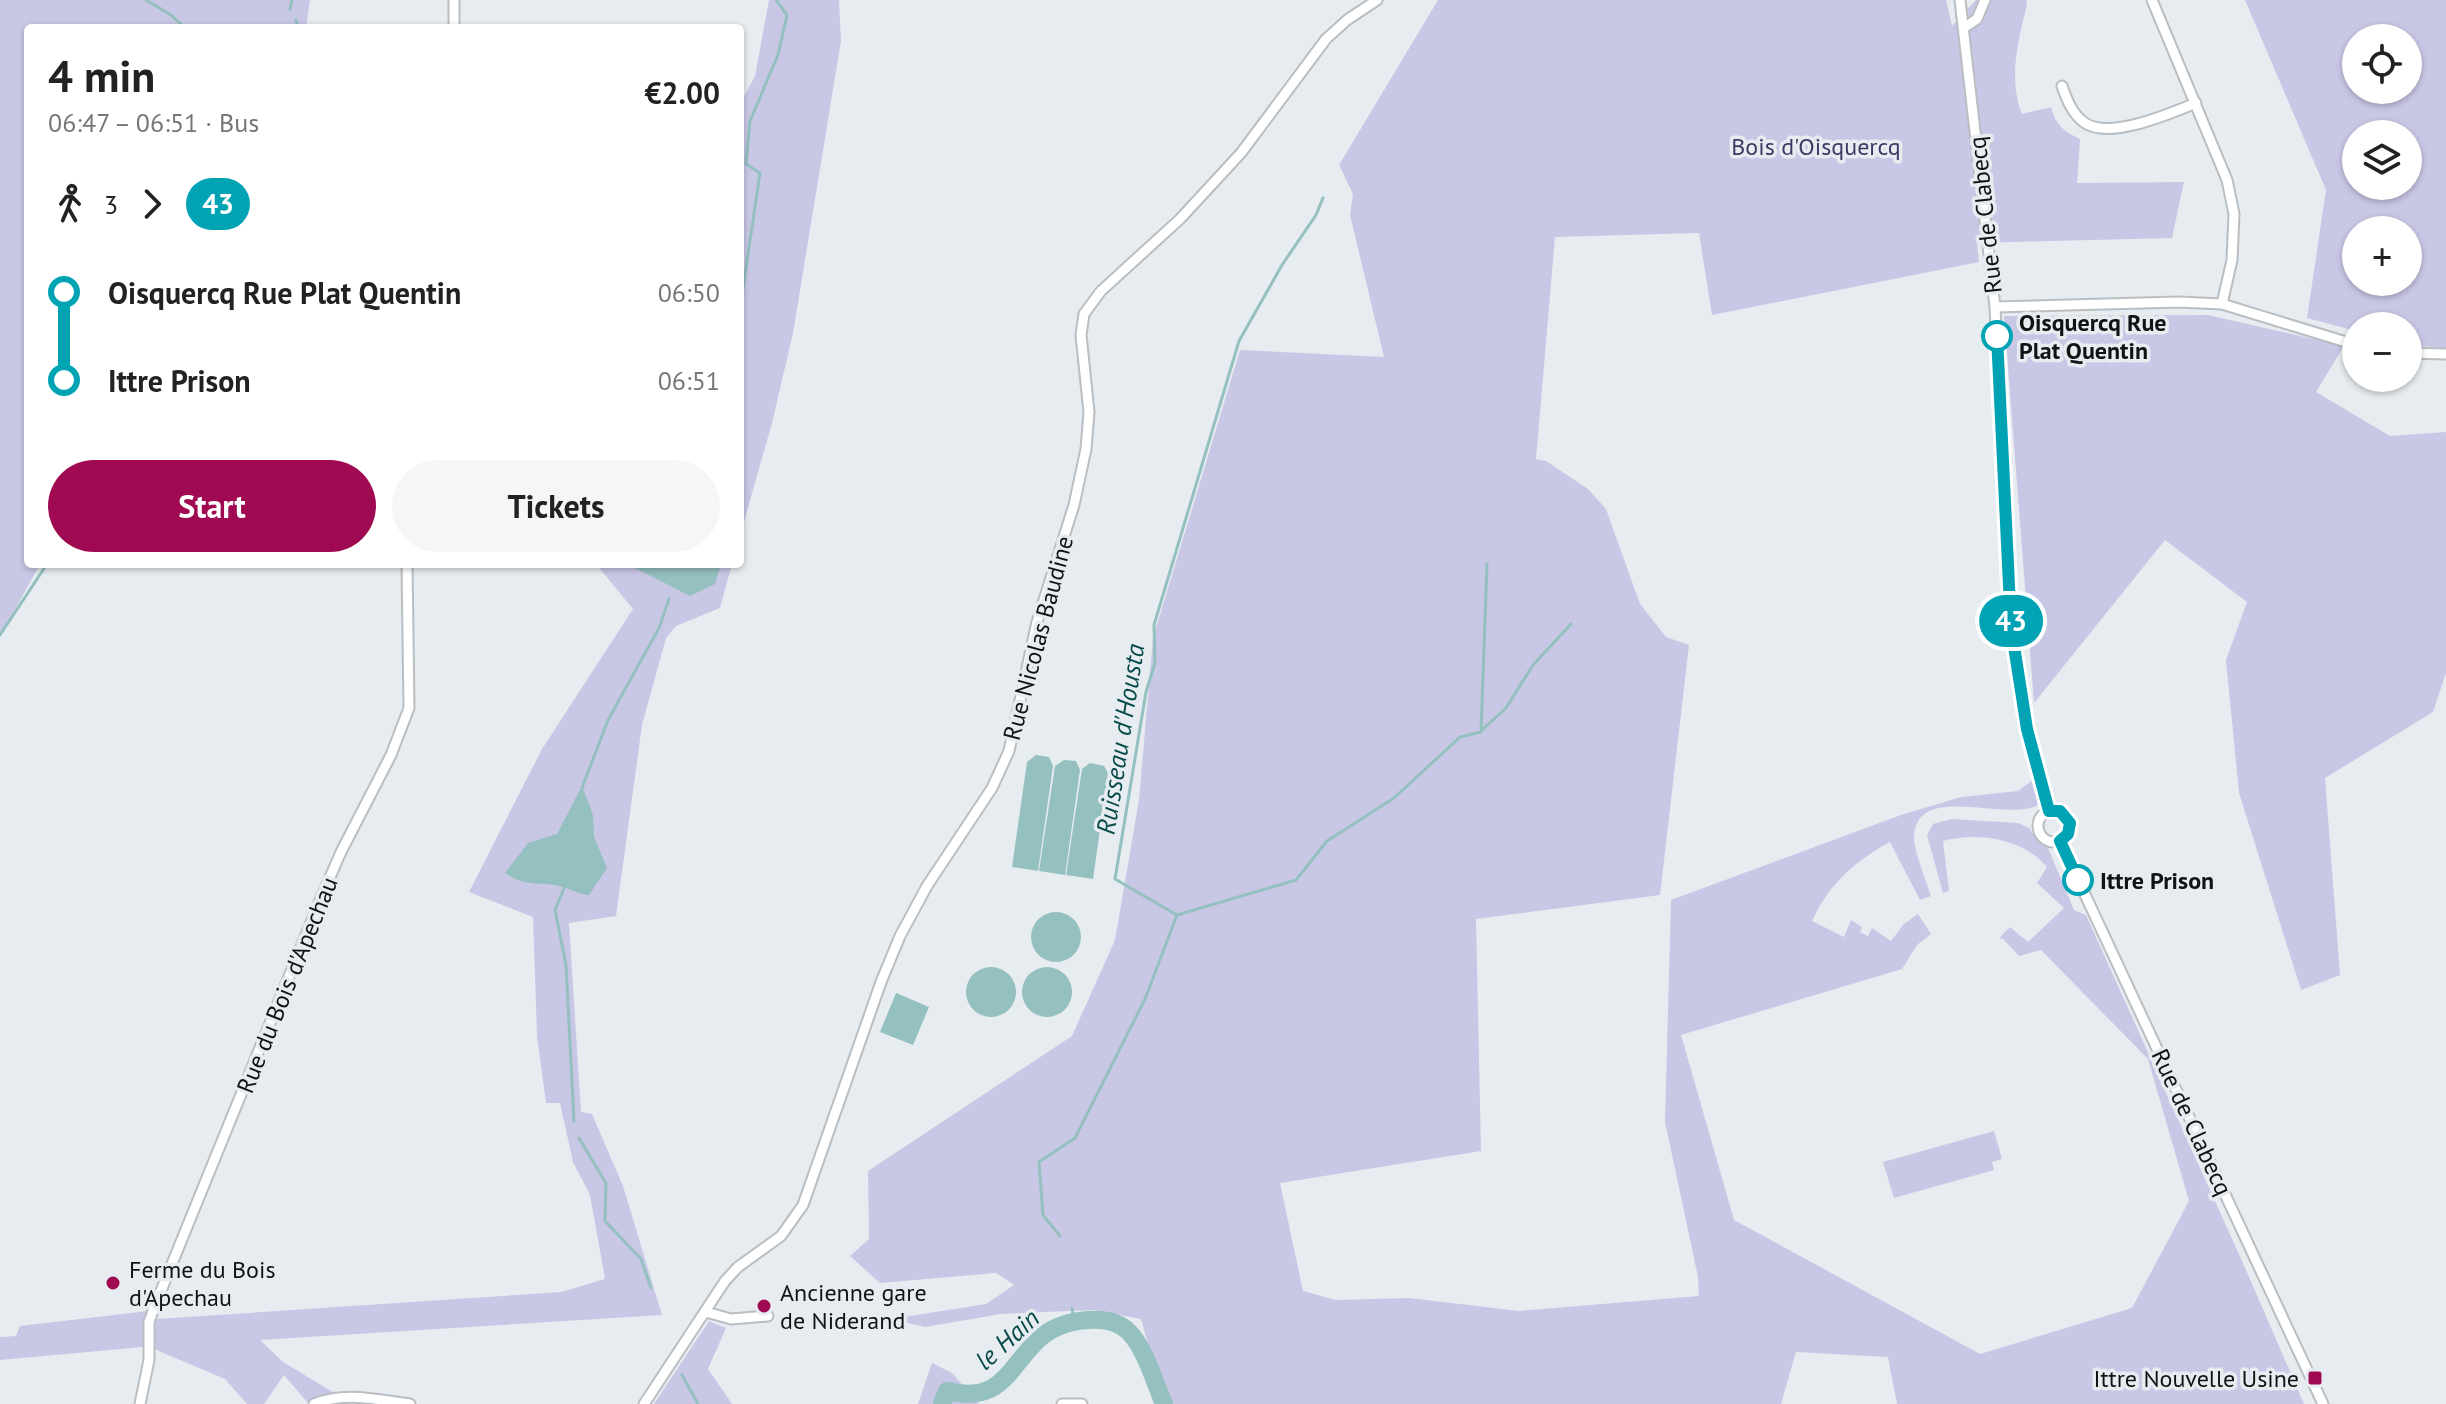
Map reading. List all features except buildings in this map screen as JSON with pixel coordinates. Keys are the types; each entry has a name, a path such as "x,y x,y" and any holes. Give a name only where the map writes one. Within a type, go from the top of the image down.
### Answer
{"street":[{"path":"454,0 454,24"},
{"name":"Rue Nicolas Baudine","path":"644,1404 732,1272 781,1236 803,1205 900,936 927,886 992,788 1009,751 1037,622 1074,505 1086,449 1089,412 1081,335 1084,314 1101,291 1180,219 1241,153 1326,39 1377,0"},
{"name":"Rue de Clabecq","path":"1960,0 1995,307 2011,627 2022,705 2049,811"},
{"path":"1965,27 1977,19 1985,0"},
{"path":"2152,0 2227,180 2234,214 2232,260 2222,304"},
{"path":"2062,86 2070,107 2084,122 2094,127 2149,121 2196,103"},
{"path":"1995,307 2179,302 2222,304 2342,341"},
{"path":"2422,353 2446,354"},
{"name":"Rue du Bois d'Apechau","path":"140,1404 154,1308 323,893 402,730 409,708 411,684 407,568"},
{"name":"Rue de Clabecq","path":"2049,811 2060,811 2070,823 2068,834 2060,841 2048,841 2039,833 2039,821 2049,811"},
{"name":"Rue de Clabecq","path":"2060,841 2323,1404"},
{"path":"706,1312 731,1319 768,1316"},
{"path":"314,1404 346,1397 410,1404"},
{"path":"1062,1404 1082,1404"}],"green space":[{"path":"0,0 310,0 307,24 24,24 24,568 38,568 0,637"},
{"path":"769,0 839,0 841,41 793,333 744,522 744,97 755,76"},
{"name":"Bois d'Oisquercq","path":"1438,0 1946,0 1952,26 1976,0 2026,0 2016,60 2018,101 2022,114 2051,107 2061,127 2080,139 2077,183 2184,182 2172,238 1977,243 1979,262 1712,315 1699,233 1555,237 1536,459 1546,461 1588,489 1606,509 1640,604 1666,637 1689,645 1660,895 1476,919 1481,1151 1280,1183 1303,1291 1336,1300 1409,1298 1519,1311 1699,1296 1698,1277 1665,1122 1671,900 1901,815 1961,797 2018,791 2033,780 2038,805 2005,810 1946,807 1930,811 1919,820 1914,842 1931,896 1920,900 1890,842 1854,866 1826,896 1812,921 1844,937 1851,920 1862,927 1860,932 1868,936 1872,928 1891,941 1904,924 1918,914 1931,934 1917,945 1902,969 1681,1035 1734,1220 1980,1354 2132,1308 2189,1201 2148,1059 2041,950 2019,956 1999,938 2010,927 2028,942 2064,908 2037,883 2047,867 2026,850 2000,840 1971,837 1943,841 1949,891 1943,893 1927,835 1933,824 1952,819 2018,823 2029,828 2039,843 2048,848 2074,910 2086,915 2304,1404 1897,1404 1888,1357 1796,1352 1781,1404 1159,1404 1155,1398 1159,1384 1141,1319 1094,1310 1001,1314 925,1327 891,1319 986,1304 1014,1285 996,1273 880,1283 850,1256 869,1239 868,1171 1072,1036 1115,940 1139,800 1153,638 1240,350 1384,357 1350,215 1353,194 1339,165"},
{"path":"2245,0 2446,0 2446,348 2422,346 2422,312 2342,312 2342,327 2307,318 2326,190"},
{"path":"2208,315 2342,346 2316,392 2390,436 2446,432 2446,673 2433,712 2325,778 2340,975 2301,990 2239,793 2226,660 2247,602 2165,540 2034,703 2004,316"},
{"path":"599,568 731,568 720,608 676,626 666,638 642,725 616,916 569,923 581,1112 592,1114 623,1186 662,1315 260,1340 283,1362 336,1394 308,1403 284,1375 264,1404 247,1404 225,1379 153,1346 0,1360 0,1337 16,1336 20,1326 148,1311 157,1319 561,1292 605,1279 590,1195 573,1162 560,1103 546,1103 537,1037 533,917 469,892 542,749 633,609"},
{"path":"1994,1131 2002,1159 1992,1162 1994,1170 1894,1198 1883,1162"},
{"path":"709,1321 726,1328 708,1369 732,1404 654,1404"},
{"path":"932,1363 952,1373 979,1404 918,1404"}],"shaded area":[{"path":"635,568 720,568 715,584 690,596"},
{"path":"1036,755 1049,757 1053,766 1038,871 1012,867 1027,762"},
{"path":"1064,760 1076,761 1080,770 1065,875 1039,871 1055,766"},
{"path":"1090,763 1104,766 1108,773 1093,879 1066,875 1082,769"},
{"path":"582,786 593,815 594,837 607,868 589,895 555,885 519,881 505,873 528,843 557,834"},
{"path":"1056,912 1074,919 1081,937 1074,955 1056,962 1038,955 1031,937 1038,919"},
{"path":"991,967 1009,974 1016,992 1009,1010 991,1017 973,1010 966,992 973,974"},
{"path":"1047,967 1065,974 1072,992 1065,1010 1047,1017 1029,1010 1022,992 1029,974"},
{"path":"896,993 929,1007 913,1045 880,1032"}],"waterway":[{"path":"146,0 181,24"},
{"path":"290,9 292,0"},
{"path":"744,282 760,173 746,164 750,121 778,55 787,15 776,0"},
{"path":"296,20 297,24"},
{"name":"Ruisseau d'Housta","path":"1060,1236 1043,1215 1039,1162 1075,1138 1145,999 1177,915 1115,879 1146,692 1155,663 1154,625 1239,341 1282,265 1316,215 1323,198"},
{"path":"1177,915 1296,880 1327,841 1394,798 1460,737 1481,732 1487,564"},
{"path":"0,635 44,568"},
{"path":"582,788 608,720 659,628 669,599"},
{"path":"1481,731 1506,708 1533,665 1571,624"},
{"path":"565,886 555,910 566,965 574,1121"},
{"path":"579,1138 606,1183 605,1221 641,1259 651,1288"},
{"name":"Ruisseau d'Housta","path":"1072,1308 1074,1321"},
{"name":"le Hain","path":"942,1404 947,1391 965,1394 992,1388 1050,1331 1069,1323 1095,1320 1115,1323 1135,1339 1164,1404"},
{"path":"682,1375 698,1404"}],"bus line":[{"name":"43","path":"1997,336 2007,579 2020,693 2049,811 2060,811 2070,823 2068,834 2060,841 2078,880"}],"place":[{"name":"Oisquercq Rue Plat Quentin","path":"1997,336"},
{"name":"Ittre Prison","path":"2078,880"},
{"name":"Ferme du Bois d'Apechau","path":"113,1283"},
{"name":"Ancienne gare de Niderand","path":"764,1306"},
{"name":"Ittre Nouvelle Usine","path":"2315,1378"}]}
